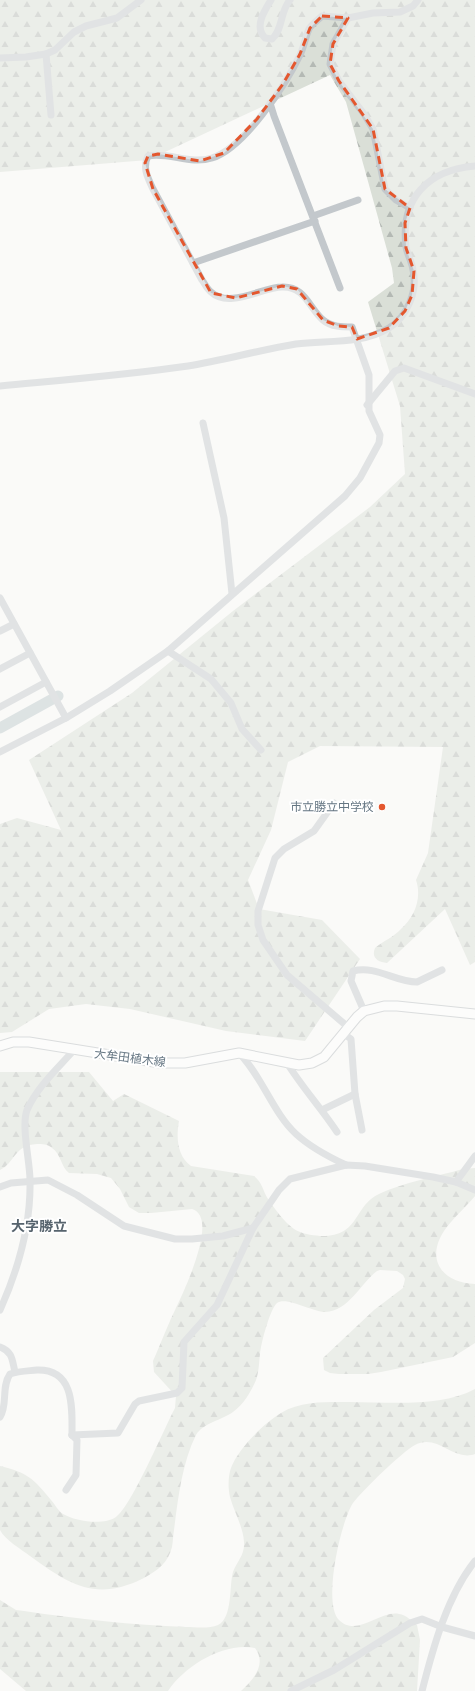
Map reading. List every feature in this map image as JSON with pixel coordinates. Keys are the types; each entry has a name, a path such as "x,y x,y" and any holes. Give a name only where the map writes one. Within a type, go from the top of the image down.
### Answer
{"main road":[{"path":"364,1011 384,1006 398,1006 475,1014"},
{"name":"大牟田植木線","path":"0,1046 13,1042 29,1042 160,1063 185,1063 239,1053 299,1065 312,1063 324,1057 364,1011"}],"street":[{"path":"0,58 26,57 46,54 55,50 74,32 86,26 117,18 141,0"},
{"path":"271,0 262,18 260,27 265,38 272,39 278,34 281,16 286,4 290,0"},
{"path":"0,752 28,739 66,718 110,691 168,651 345,496 358,479 379,443 380,435 368,411 367,405 370,375 352,327 338,326 323,320 297,289 282,286 246,296 222,297 212,293 193,263 153,189 146,174 144,163 148,156 158,154 200,161 224,153 234,145 270,103 300,54 310,28 322,16 348,18 373,13 400,12 413,6 418,0"},
{"path":"348,18 333,44 330,64 338,81 364,114 373,129 385,189 396,200 410,208"},
{"path":"46,54 51,115"},
{"path":"270,103 340,288"},
{"path":"0,386 176,368 297,344 357,339 377,334 389,328 405,311 412,295 414,271 406,248 405,223 410,208 421,189 438,175 449,170 475,166"},
{"path":"193,263 314,219 358,200"},
{"path":"367,405 395,371 404,368 475,394"},
{"path":"203,423 224,518 232,594"},
{"path":"0,598 66,718"},
{"path":"0,631 14,624"},
{"path":"168,651 211,679 231,703 242,729 261,750"},
{"path":"0,669 30,653"},
{"path":"0,706 46,682"},
{"path":"334,803 314,831 284,849 275,858 258,911 258,925 263,940 287,975 346,1030 351,1039 355,1094 362,1130"},
{"path":"364,1011 351,981 354,971 362,969 376,970 417,982 442,970"},
{"path":"0,1310 10,1286 24,1241 30,1181 27,1146 27,1111 35,1096 74,1050"},
{"path":"239,1053 251,1065 284,1120 296,1134 323,1154 346,1165 456,1182 475,1190"},
{"path":"287,1063 300,1084 322,1110 337,1132"},
{"path":"322,1110 355,1094"},
{"path":"456,1182 475,1156"},
{"path":"72,1435 118,1433 135,1404 139,1401 178,1393 182,1388 184,1342 217,1305 253,1228 279,1190 290,1179 346,1165"},
{"path":"0,1187 11,1183 48,1180 78,1195 124,1226 166,1237 192,1239 222,1236 253,1228"},
{"path":"0,1347 8,1350 11,1354 15,1372"},
{"path":"0,1417 4,1406 5,1381 10,1374 15,1372 47,1370 60,1376 67,1388 72,1407 72,1435"},
{"path":"66,1490 76,1475 78,1440 72,1435"},
{"path":"422,1691 453,1596 466,1572 475,1561"},
{"path":"291,1691 334,1670 410,1623 422,1619 442,1627 475,1636"}],"highlighted area":[{"path":"322,16 334,16 348,18 333,44 330,64 339,81 373,129 385,189 410,208 405,223 406,248 414,271 412,295 405,311 389,328 357,339 352,327 338,326 323,320 297,289 282,286 236,298 211,293 153,189 145,163 148,156 158,154 200,161 224,153 257,119 283,84 300,54 310,28"}],"green space":[{"path":"0,0 475,0 475,962 470,965 445,909 387,963 376,959 374,954 375,948 398,932 406,924 413,913 418,900 418,887 416,880 428,853 443,747 320,746 288,762 271,830 248,880 259,909 322,920 360,959 305,1041 226,1031 130,1009 86,1004 49,1009 12,1032 0,1033 0,824 17,818 61,830 29,760 132,693 233,611 370,507 405,474 400,406 368,302 394,283 392,268 346,102 330,75 148,160 0,172"},
{"path":"0,1072 89,1072 113,1101 124,1094 179,1121 178,1140 180,1152 186,1162 191,1166 254,1176 257,1178 268,1199 283,1219 294,1229 307,1234 320,1236 333,1235 343,1232 350,1227 364,1206 370,1200 388,1190 463,1169 475,1168 475,1196 444,1231 436,1251 440,1268 446,1274 464,1283 475,1284 475,1343 453,1357 381,1372 368,1374 330,1373 324,1370 323,1358 374,1310 403,1288 405,1279 403,1275 397,1271 377,1271 348,1302 341,1307 325,1312 287,1301 277,1303 274,1306 266,1327 257,1377 249,1394 240,1406 233,1412 203,1427 196,1435 191,1446 181,1481 172,1547 165,1562 158,1569 144,1578 112,1589 84,1587 58,1575 2,1534 0,1530 0,1466 17,1471 29,1477 39,1486 60,1511 68,1517 89,1522 97,1522 110,1520 116,1517 122,1510 130,1499 147,1467 175,1408 176,1396 154,1372 153,1361 195,1262 200,1244 202,1228 200,1216 192,1209 139,1213 129,1207 120,1189 111,1178 97,1174 69,1173 55,1151 47,1145 29,1145 19,1151 5,1167 0,1170"},
{"path":"475,1389 475,1454 467,1455 452,1452 431,1442 423,1442 409,1449 383,1472 353,1503 343,1526 335,1562 332,1597 334,1611 339,1620 346,1625 353,1626 361,1625 384,1616 399,1614 417,1625 420,1640 417,1691 241,1691 254,1676 260,1660 255,1648 243,1647 218,1652 206,1658 184,1673 168,1691 26,1691 0,1669 0,1600 16,1610 64,1617 146,1625 202,1628 218,1625 223,1621 230,1601 233,1572 244,1547 242,1530 229,1494 230,1471 234,1461 245,1445 274,1417 288,1409 302,1405 332,1402 427,1402 460,1395"}],"waterway":[{"path":"0,728 58,696"}],"place":[{"name":"市立勝立中学校","path":"382,807"}],"district":[{"name":"大字勝立","path":"39,1226"}]}
